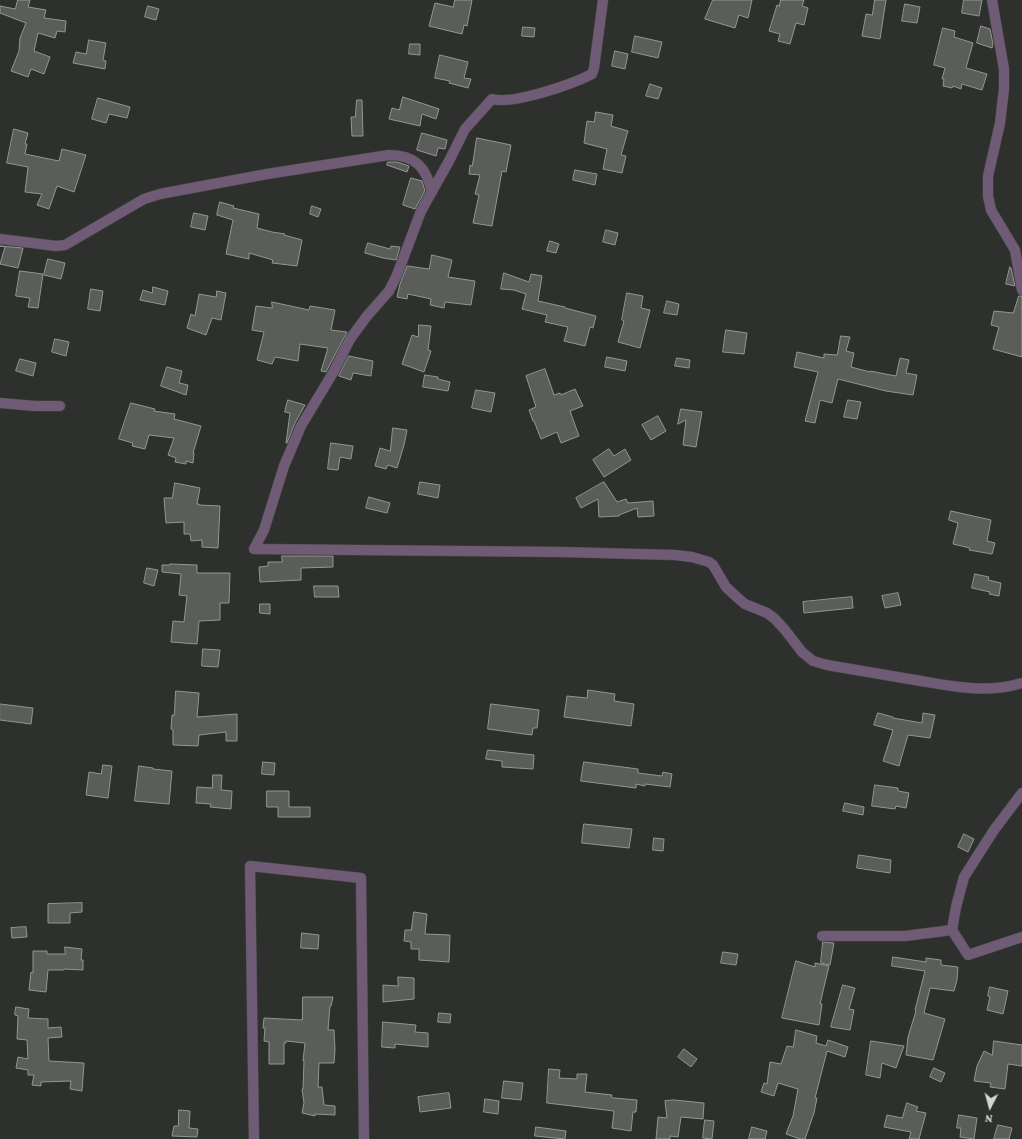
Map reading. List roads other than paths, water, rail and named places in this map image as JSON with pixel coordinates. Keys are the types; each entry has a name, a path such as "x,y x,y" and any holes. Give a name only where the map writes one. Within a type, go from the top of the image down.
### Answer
{"street":[{"path":"603,0 592,74 585,78 534,95 505,100 492,99 465,128 417,220 397,275 389,291 367,316 350,339 334,371 301,426 284,466 264,530 254,548 562,552 675,555 692,557 709,562 713,565 722,581 740,600 745,604 768,613 802,652 813,661 835,667 981,690 1011,687 1022,683"},
{"path":"992,0 1004,69 1004,89 1000,124 988,176 988,196 991,210 1015,250 1022,290"},
{"path":"0,239 56,246 65,245 144,199 160,194 267,174 389,155 407,156 416,163 428,176 432,192"},
{"path":"0,403 35,406 60,406"},
{"path":"1022,793 994,830 964,877 952,930 968,955 1022,937"},
{"path":"254,1139 250,866 360,878 364,1139"},
{"path":"822,936 905,936 952,930"}]}
